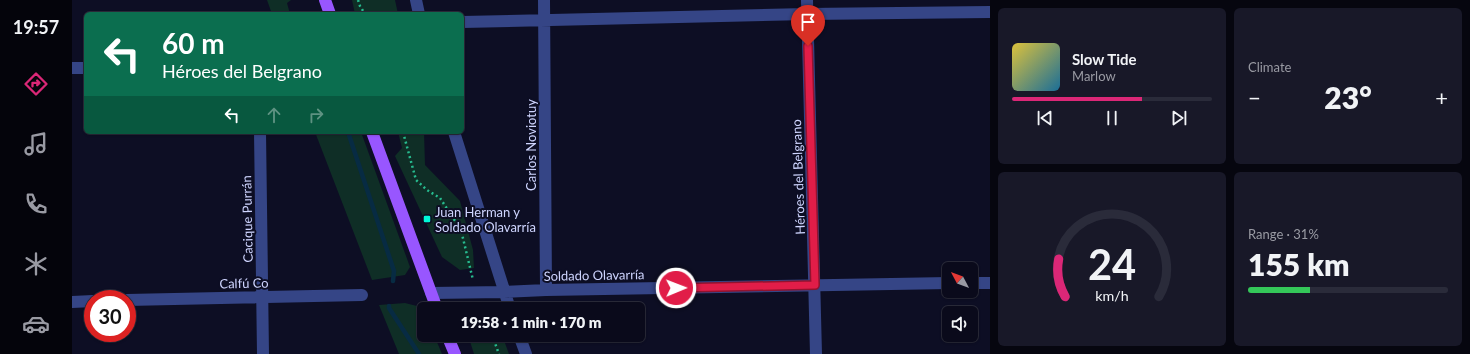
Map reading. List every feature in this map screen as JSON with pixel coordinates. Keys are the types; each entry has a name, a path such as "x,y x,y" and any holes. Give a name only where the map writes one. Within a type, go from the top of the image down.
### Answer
{"main road":[{"path":"325,0 329,12"},
{"path":"373,134 434,302"},
{"path":"450,342 455,354"}],"street":[{"path":"416,0 418,12"},
{"name":"Carlos Noviotuy","path":"544,0 546,290"},
{"name":"Héroes del Belgrano","path":"807,0 816,354"},
{"path":"464,22 807,14 990,12"},
{"path":"72,68 84,68"},
{"name":"Cacique Purrán","path":"260,134 263,354"},
{"path":"455,134 508,302"},
{"name":"Soldado Olavarría","path":"431,293 942,283"},
{"path":"978,283 990,283"},
{"name":"Calfú Co","path":"136,300 362,295"},
{"path":"72,302 84,301"},
{"path":"522,342 526,354"}],"path":[{"path":"358,0 364,12"},
{"path":"404,134 416,180 427,190 440,198 460,230 476,292"},
{"path":"495,342 499,354"}],"green space":[{"path":"267,0 291,0 287,3 289,12 271,12"},
{"path":"352,0 395,0 398,12 355,12"},
{"path":"316,134 362,134 410,267 405,275 372,280"},
{"path":"398,134 424,134 425,165 460,201 473,250 474,268 460,270 442,257 395,156 402,148"},
{"path":"405,303 417,306 417,342 437,342 442,354 399,354 379,305"},
{"path":"470,342 505,342 509,354 474,354"}],"waterway":[{"path":"349,134 394,271 393,281"},
{"path":"389,306 419,354"}],"place":[{"name":"Juan Herman y Soldado Olavarría","path":"427,219"}],"route":[{"path":"676,288 815,285 808,46"}]}
